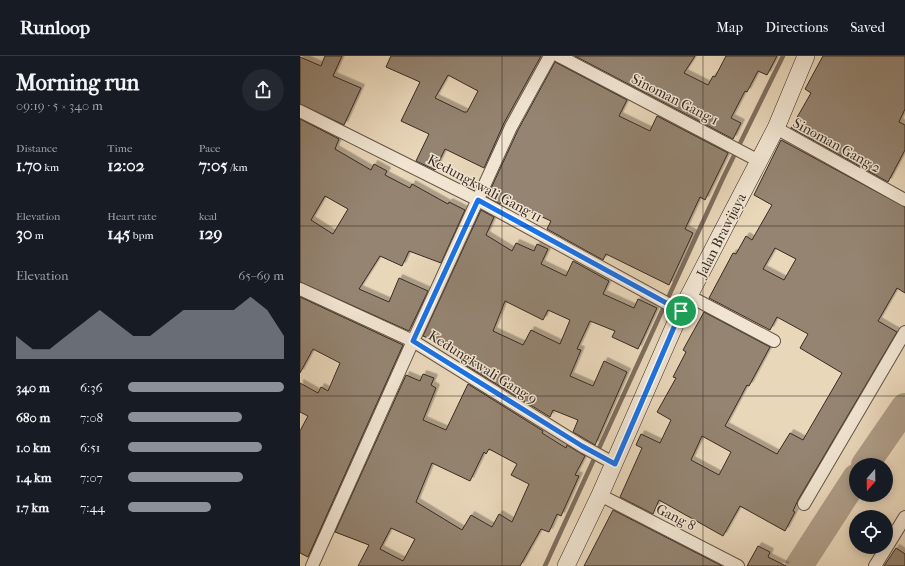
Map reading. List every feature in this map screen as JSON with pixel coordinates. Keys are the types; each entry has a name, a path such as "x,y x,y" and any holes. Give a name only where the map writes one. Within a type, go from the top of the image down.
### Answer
{"main road":[{"name":"Jalan Brawijaya","path":"566,566 600,495 609,461 680,304 776,128 806,56"}],"street":[{"path":"312,566 511,127 550,56"},
{"name":"Sinoman Gang 1","path":"559,56 759,161"},
{"name":"Kedungkwali Gang 11","path":"300,111 478,200 654,296 680,304 774,341"},
{"name":"Sinoman Gang 2","path":"776,128 905,200"},
{"name":"Kedungkwali Gang 9","path":"300,289 413,341 582,446 609,461"},
{"path":"804,504 905,332"},
{"name":"Gang 8","path":"600,495 738,566"},
{"path":"875,566 905,517"}],"building":[{"path":"325,56 342,56 333,76 361,88 344,125 300,104 300,57 321,66"},
{"path":"391,56 541,56 504,123 484,168 445,149 435,170 416,161 429,134 401,121 420,82 386,67","holes":["448,75 478,91 467,112 464,112 435,98"]},
{"path":"575,56 695,56 684,73 708,85 713,76 715,77 726,56 777,56 767,75 758,71 747,92 745,91 731,118 741,123 733,139"},
{"path":"823,56 905,56 905,109 899,122 905,125 905,150 888,182 791,128 811,93 805,89"},
{"path":"555,62 627,100 619,116 650,131 657,116 728,153 705,200 700,197 685,229 693,233 669,285 606,254 603,260 547,229 551,221 503,199 500,204 487,197 518,130"},
{"path":"300,119 339,139 335,149 371,170 374,164 387,171 385,175 410,188 412,184 448,204 449,202 465,210 441,263 409,251 402,266 380,256 359,289 389,302 399,278 428,291 409,331 300,282","holes":["325,196 348,209 333,234 311,220"]},
{"path":"781,140 905,207 905,293 897,288 878,321 897,332 798,500 793,511 795,512 785,531 740,506 723,536 659,500 653,514 620,497 642,448 636,445 641,434 660,443 671,420 657,412 676,378 673,377 686,352 683,350 704,312 770,347 725,426 777,454 790,433 803,440 842,373 800,348 808,334 777,317 770,330 709,298 733,253 736,254 746,236 752,240 772,205 754,195","holes":["775,248 796,259 784,280 763,269","702,436 731,452 719,475 691,460"]},
{"path":"481,210 494,217 486,235 512,251 516,243 534,251 537,244 548,249 541,264 566,276 573,261 609,281 603,294 634,308 638,299 657,308 638,349 612,337 615,331 590,321 577,349 581,350 570,376 593,386 604,361 627,372 595,445 573,432 578,420 553,410 550,417 462,363 466,354 423,336","holes":["505,301 543,320 548,310 570,320 560,344 531,330 523,345 493,331"]},
{"path":"300,297 403,345 308,557 300,553 300,431 308,416 300,412 300,383 318,393 321,387 328,391 340,363 313,349 300,373"},
{"path":"423,374 434,378 431,385 436,388 423,420 446,430 468,384 543,431 542,433 566,448 567,445 585,456 575,475 579,476 561,516 557,514 549,532 541,529 520,566 358,566 369,545 335,532 406,375 420,381","holes":["489,449 517,464 511,475 529,484 512,522 499,514 492,527 471,515 462,530 416,502 432,463 470,481 484,452 486,454","391,528 415,539 403,561 380,549"]},
{"path":"613,510 722,566 584,566"},
{"path":"758,546 770,552 768,557 786,566 747,566"},
{"path":"896,548 905,554 905,566 884,566"}],"waterway":[{"path":"545,566 723,178 783,56"},
{"path":"870,458 905,407"},
{"path":"799,566 849,489"}],"route":[{"path":"478,200 681,311 615,464 582,446 413,341 478,200"}]}
